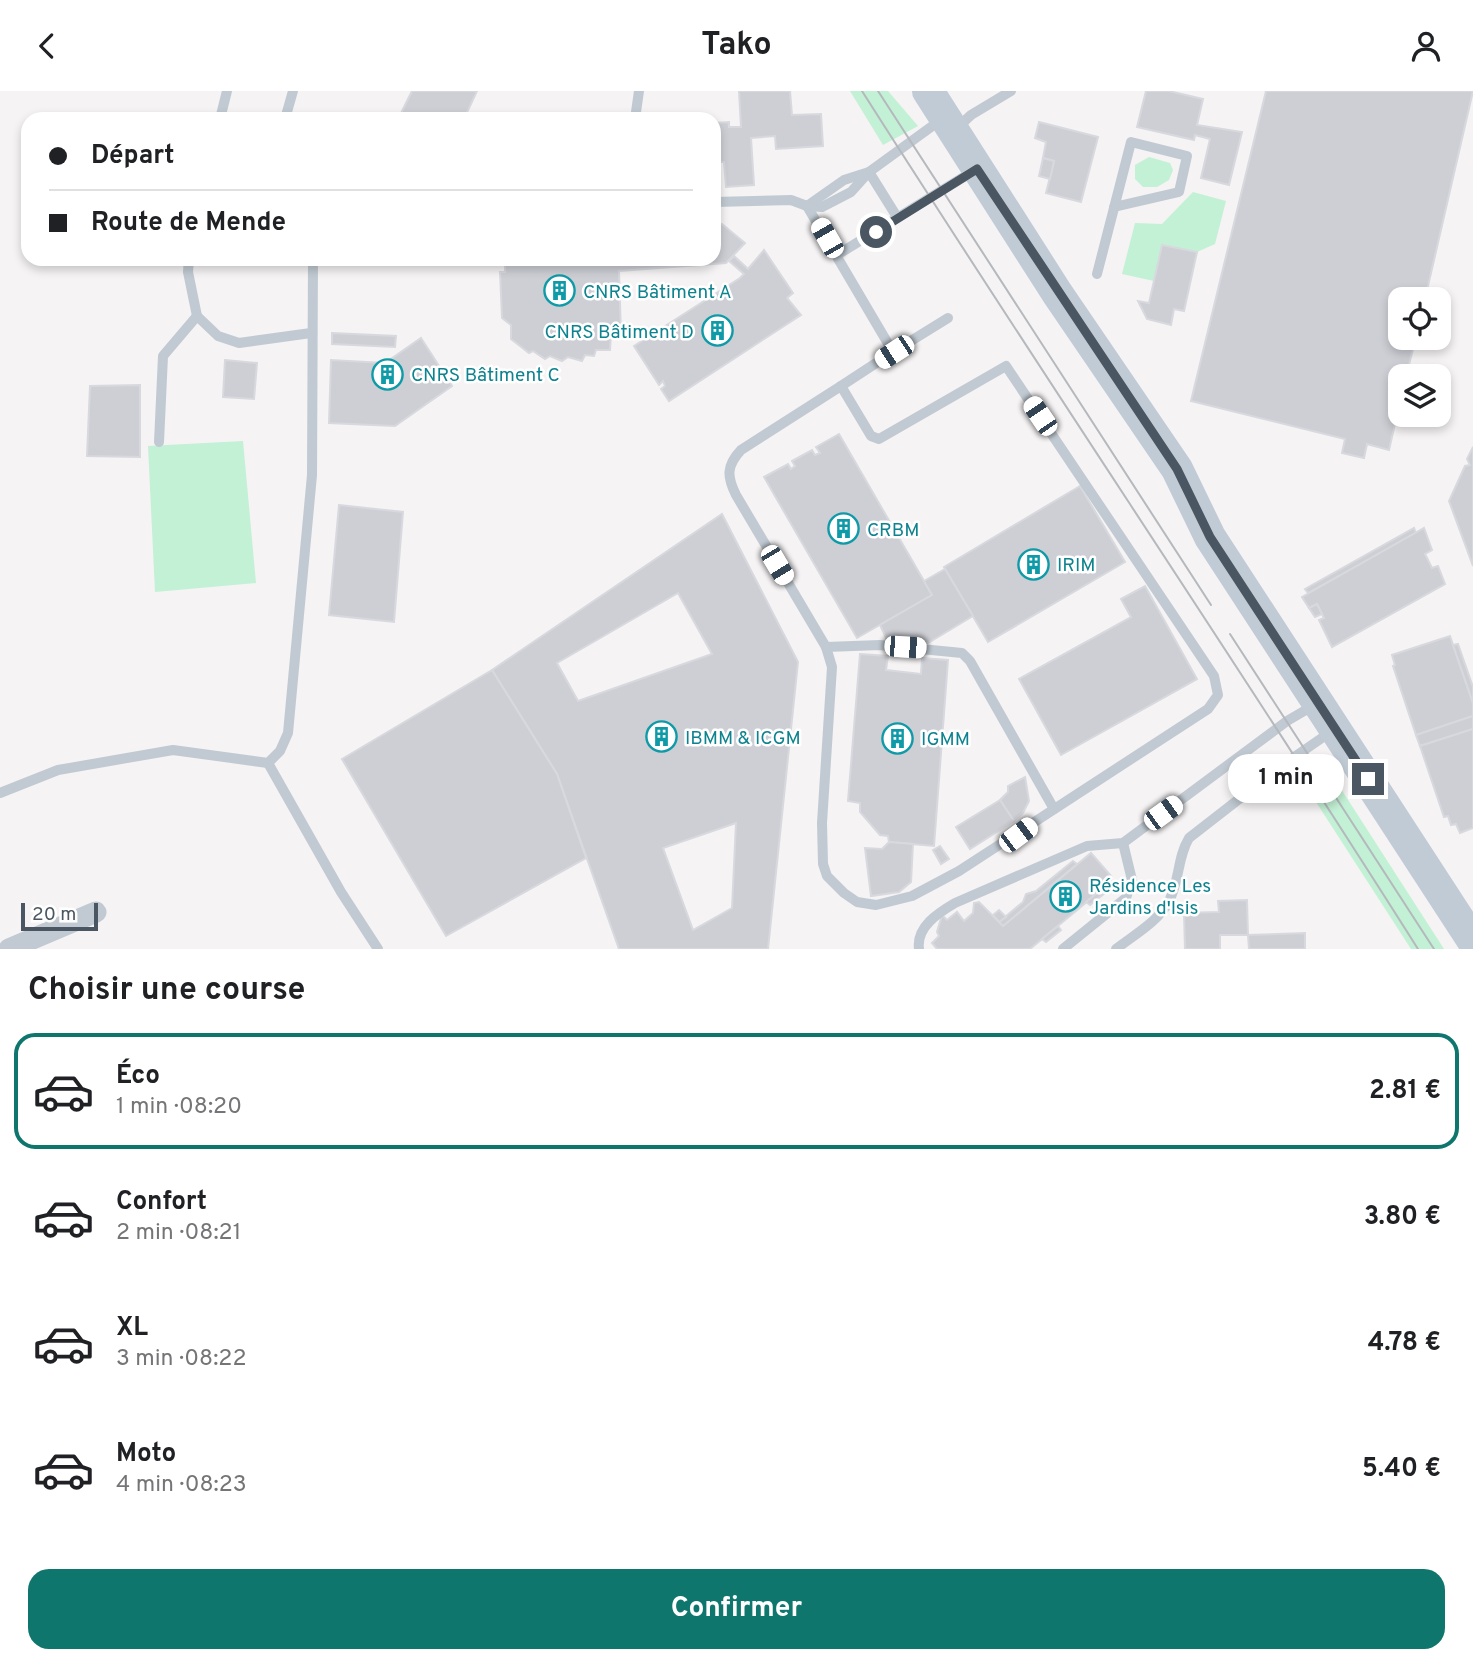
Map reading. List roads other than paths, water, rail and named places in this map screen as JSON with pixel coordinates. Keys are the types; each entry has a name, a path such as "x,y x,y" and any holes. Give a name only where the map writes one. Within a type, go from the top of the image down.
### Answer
{"main road":[{"path":"942,113 1177,469 1205,530 1473,941"}],"street":[{"path":"9,949 96,912"}],"lane":[{"path":"222,112 227,91"},
{"path":"287,112 293,91"},
{"path":"636,112 639,91"},
{"path":"807,206 844,180 870,172 942,113 971,115 1011,91"},
{"path":"1097,274 1130,142 1187,156 1179,192 1114,207"},
{"path":"837,255 977,169"},
{"path":"870,172 897,217"},
{"path":"721,202 791,200 807,206 894,352"},
{"path":"188,266 197,316 218,336 239,343 311,333"},
{"path":"268,763 280,751 288,733 312,475 313,266"},
{"path":"159,442 163,356 197,316"},
{"path":"841,386 871,436 879,439 1006,366 1214,677 1218,695 1208,709 959,871 912,896 876,905 857,902 827,876 823,864 821,823 832,667 826,647 736,495 728,474 730,465 741,450 894,352 948,318"},
{"path":"826,647 880,645 962,653 1054,809"},
{"path":"919,949 925,928 934,915 955,903 1087,846 1123,843 1287,721 1326,716"},
{"path":"1116,949 1154,919 1169,902 1179,854 1189,838 1284,764 1326,716"},
{"path":"0,793 58,770 173,750 268,763"},
{"path":"268,763 341,892 378,949"},
{"path":"1063,949 1126,898 1132,880 1123,843"}],"tram line":[{"path":"862,91 1418,949"},
{"path":"878,91 1211,605"},
{"path":"1230,634 1434,949"}],"place":[{"name":"CNRS Bâtiment A","path":"560,291"},
{"name":"CNRS Bâtiment D","path":"717,331"},
{"name":"CNRS Bâtiment C","path":"388,374"},
{"name":"CRBM","path":"844,529"},
{"name":"IRIM","path":"1034,564"},
{"name":"IBMM & ICGM","path":"662,737"},
{"name":"IGMM","path":"898,738"},
{"name":"Résidence Les Jardins d'Isis","path":"1066,896"}]}
